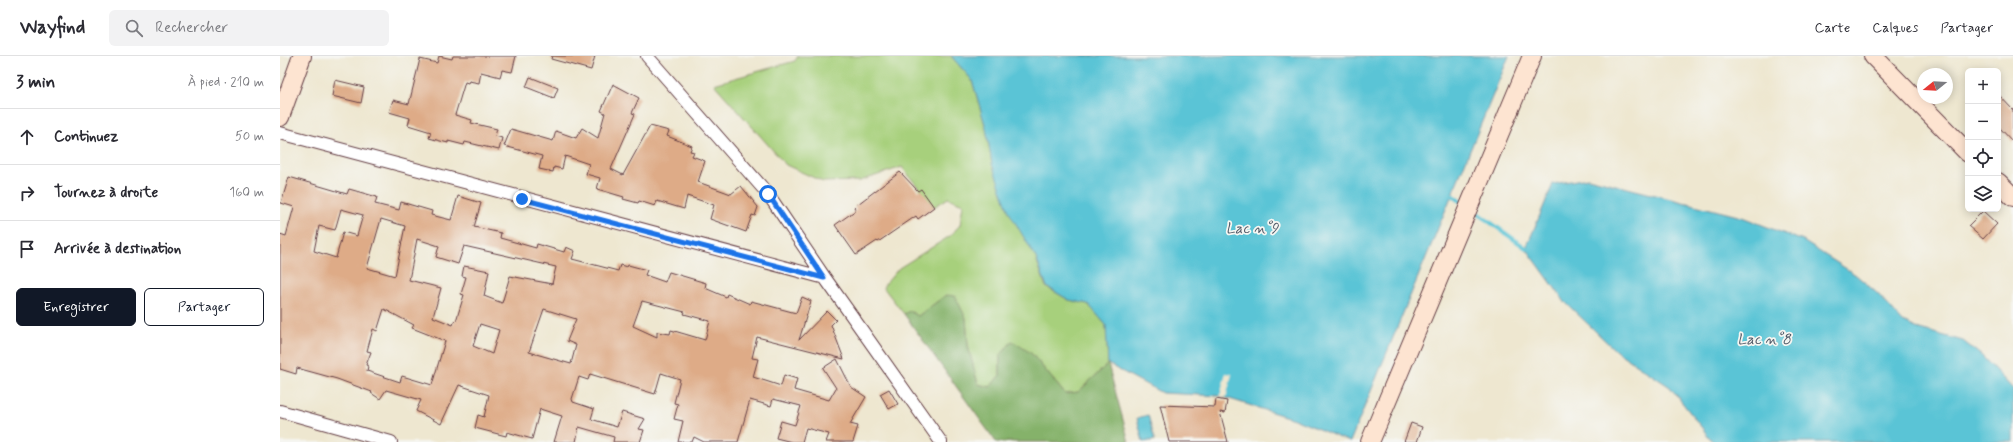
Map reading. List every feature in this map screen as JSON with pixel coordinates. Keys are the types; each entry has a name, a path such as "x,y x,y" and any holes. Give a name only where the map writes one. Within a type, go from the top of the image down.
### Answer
{"street":[{"path":"280,118 302,56"},
{"path":"647,56 768,194 824,278 941,442"},
{"path":"1370,442 1532,56"},
{"path":"1874,56 1965,150"},
{"path":"280,133 824,278"},
{"path":"2001,185 2013,198"},
{"path":"280,411 391,442"}],"green space":[{"path":"798,56 951,56 972,80 986,128 992,164 1036,258 1046,287 1069,300 1088,304 1106,325 1108,364 1078,392 1065,394 1031,353 1000,356 1000,375 990,387 978,384 968,346 966,318 946,295 918,316 910,311 904,314 883,287 899,268 950,236 960,225 963,204 948,198 934,207 902,167 860,181 823,182 786,165 714,84 795,61"},
{"path":"946,295 955,296 966,318 968,346 978,384 990,387 1000,375 1000,356 1012,341 1031,353 1065,394 1078,392 1108,364 1129,442 996,442 904,314 910,311 918,316"}],"water":[{"name":"Lac n°9","path":"951,56 1509,56 1350,442 1294,419 1220,396 1162,393 1108,364 1106,325 1088,304 1069,300 1047,287 1036,258 1009,212 992,164 986,128 972,80"},
{"name":"Lac n°8","path":"1588,178 1742,217 1803,241 1856,275 1878,294 1903,322 1916,328 1963,341 1982,356 2013,389 2013,442 1713,442 1670,387 1616,351 1565,302 1526,248 1553,184"},
{"path":"1148,415 1155,440 1143,442 1137,418"}],"pier":[{"path":"1226,373 1232,374 1226,398 1220,396"}],"building":[{"path":"439,56 452,59 453,56 516,56 512,72 502,70 500,77 481,72 479,83 469,81 468,83 465,82 455,115 472,120 471,123 497,129 495,136 502,138 499,150 465,142 464,145 429,138 431,132 408,125 410,118 389,112 393,100 409,104 420,59 437,63"},
{"path":"552,56 595,56 591,70 551,59"},
{"path":"530,77 558,88 554,98 526,87"},
{"path":"335,80 364,87 361,103 332,96"},
{"path":"613,84 639,98 632,113 635,114 611,169 623,175 650,126 669,131 667,136 692,146 690,151 694,152 692,156 705,161 698,182 731,194 741,186 758,207 755,216 752,215 746,232 710,219 714,205 687,196 684,209 657,201 655,206 639,201 638,203 623,199 624,197 597,189 600,178 586,174 589,164 565,156 562,169 554,167 553,172 539,169 542,156 504,146 511,129 553,141 556,131 576,138 582,128 598,138 605,113 601,111"},
{"path":"2001,97 2013,110 2013,142 2001,129"},
{"path":"900,172 918,191 921,189 934,207 918,219 916,216 856,255 835,225 856,210 854,207"},
{"path":"289,177 347,194 349,189 377,197 375,204 399,210 401,202 432,211 431,215 451,220 458,196 481,203 474,227 501,233 500,238 536,248 537,244 564,252 566,247 575,251 572,259 618,271 620,265 627,267 628,265 647,270 645,275 665,282 669,272 706,283 705,288 726,297 727,294 750,304 751,301 796,313 802,297 811,301 799,340 827,311 836,320 831,325 844,359 757,337 752,358 758,359 753,377 781,386 784,375 797,379 794,390 829,400 836,388 823,368 837,359 851,387 866,397 850,424 858,426 853,442 826,442 829,434 806,428 802,442 792,442 776,438 781,421 795,425 801,406 773,399 771,406 750,400 738,442 704,442 694,437 692,442 678,442 683,421 674,419 678,404 674,403 680,379 661,373 655,394 590,374 588,380 579,377 572,399 573,402 594,409 591,419 617,427 622,412 645,419 639,429 644,430 640,442 613,442 614,437 579,427 576,442 554,442 562,416 540,409 532,439 507,432 506,436 475,428 478,415 484,417 489,395 459,385 441,424 416,411 421,400 386,390 380,399 371,393 372,392 337,379 297,368 296,374 280,369 280,234 286,236 294,207 281,203","holes":["341,209 363,215 357,236 343,232 336,258 314,251 319,226 335,230","381,219 405,226 395,276 367,268","417,239 439,246 436,257 458,264 464,246 556,267 552,284 510,276 502,303 484,296 489,271 464,266 462,276 466,277 461,294 464,295 456,321 455,320 453,325 433,317 441,288 409,280","642,301 685,312 684,314 710,321 705,340 671,330 670,334 657,332 657,337 633,326","384,309 414,325 412,328 445,341 432,385 402,376 400,382 367,371 368,366 366,365 371,352 367,351 373,329 377,331","544,309 576,319 567,341 576,345 571,364 529,352","480,324 499,330 492,354 473,346"]},
{"path":"1982,212 1984,212 1997,224 1983,239 1968,226"},
{"path":"889,389 898,404 889,409 880,394"},
{"path":"1216,399 1227,401 1225,413 1220,412 1228,442 1169,442 1160,405 1215,407"},
{"path":"1411,423 1422,427 1417,442 1404,442"}],"waterway":[{"path":"1452,195 1464,204"},
{"path":"1473,210 1526,248"}],"route":[{"path":"522,199 824,278 768,194"}]}
